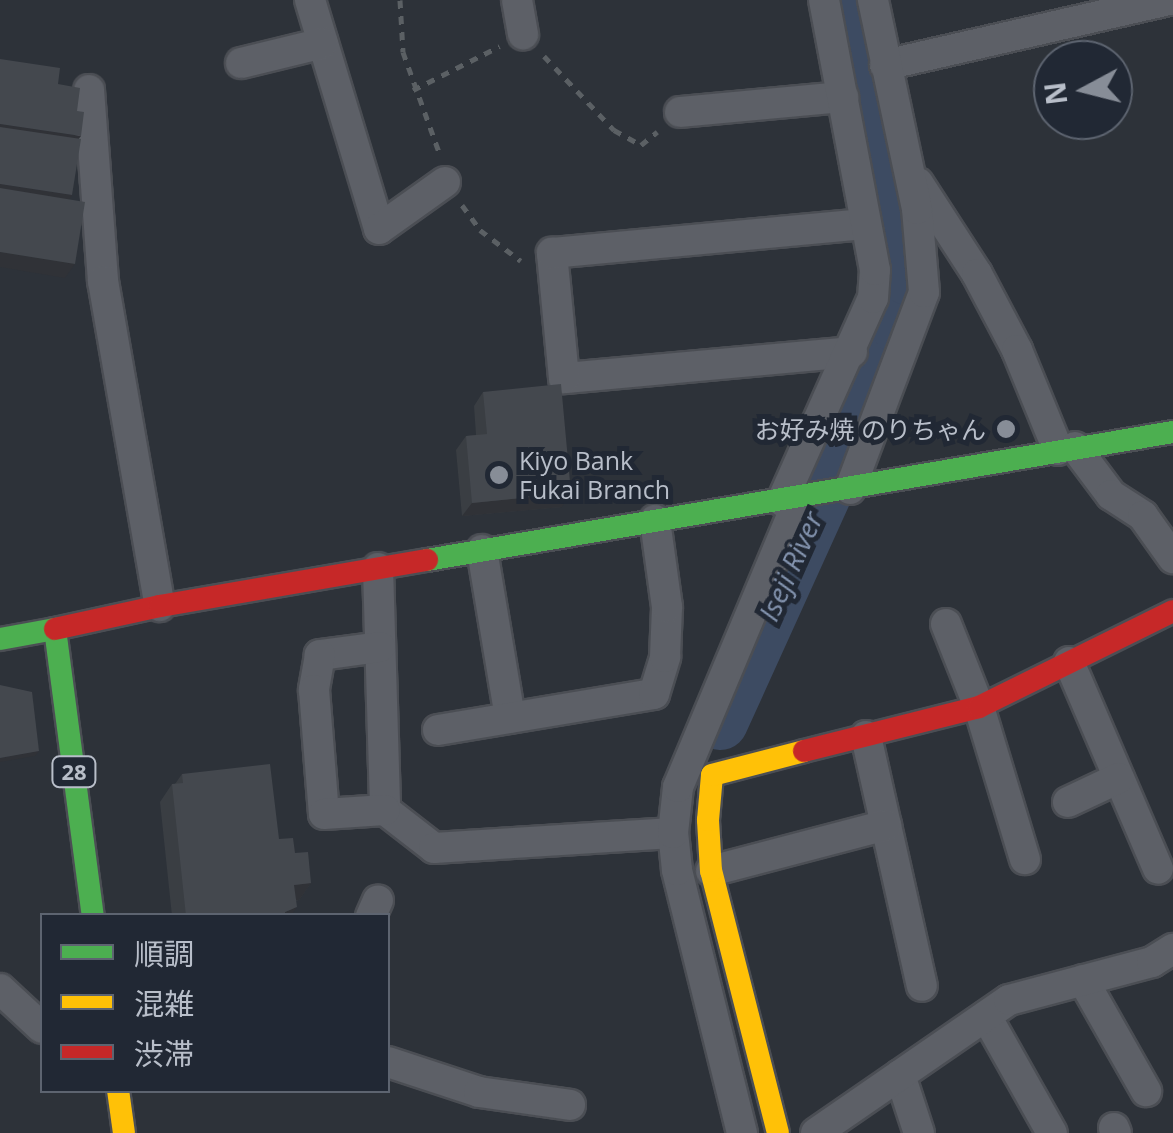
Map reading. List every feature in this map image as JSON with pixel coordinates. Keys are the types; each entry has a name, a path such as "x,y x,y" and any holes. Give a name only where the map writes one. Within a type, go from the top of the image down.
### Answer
{"street":[{"path":"310,0 379,228 444,182"},
{"path":"742,1133 677,870 673,834 678,787 873,298 875,270 824,0"},
{"path":"844,490 924,292 917,210 873,0"},
{"path":"833,48 882,53 1169,0"},
{"path":"241,63 323,43"},
{"path":"89,90 103,281 160,606"},
{"path":"680,112 842,98"},
{"path":"908,168 977,274 1066,448 1111,495 1143,516 1173,558"},
{"path":"852,352 564,378 552,253 866,224"},
{"path":"0,639 160,606 1173,432"},
{"path":"438,730 654,694 665,658 666,608 655,520"},
{"path":"482,550 510,718"},
{"path":"378,568 386,810"},
{"path":"778,1133 711,872 708,820 712,776 979,707 1173,610"},
{"path":"946,624 979,707 1025,858"},
{"name":"28","path":"55,629 94,913"},
{"path":"380,647 320,655 314,690 324,814 386,810 434,848 673,834"},
{"path":"1070,662 1158,868"},
{"path":"866,736 922,986"},
{"path":"1068,802 1119,778"},
{"path":"711,872 886,825"},
{"path":"816,1133 1008,1000 1152,962 1173,950"},
{"path":"1083,980 1146,1091"},
{"path":"0,989 40,1026"},
{"path":"986,1016 1052,1133"},
{"path":"390,1063 479,1092 570,1105"},
{"path":"900,1075 919,1133"},
{"path":"118,1093 124,1133"}],"path":[{"path":"400,0 403,52 413,90 439,150 444,182"},
{"path":"413,90 524,10 614,130 641,145 680,112"},
{"path":"480,230 520,262 531,252"}],"building":[{"path":"0,59 60,68 58,84 80,88 77,111 84,112 81,136 0,124"},
{"path":"0,127 81,139 72,195 0,184"},
{"path":"0,188 85,202 75,264 0,252"},
{"path":"561,384 571,493 472,503 466,436 487,434 483,392"},
{"path":"0,685 32,692 39,751 0,758"},
{"path":"270,764 279,839 293,838 295,853 308,852 311,883 294,885 297,907 285,913 186,913 172,784 183,783 182,774"}],"waterway":[{"name":"Iseji River","path":"720,722 899,327 907,277 853,0"}],"traffic: fast":[{"path":"427,560 1173,432"},
{"path":"0,639 55,629 93,913"}],"traffic: slow":[{"path":"778,1133 711,871 708,820 712,775 804,751"},
{"path":"118,1093 124,1133"}],"traffic: jam":[{"path":"55,629 160,606 427,560"},
{"path":"804,751 979,707 1173,611"}],"place":[{"name":"お好み焼 のりちゃん","path":"1006,429"},
{"name":"Kiyo Bank Fukai Branch","path":"499,475"}]}
